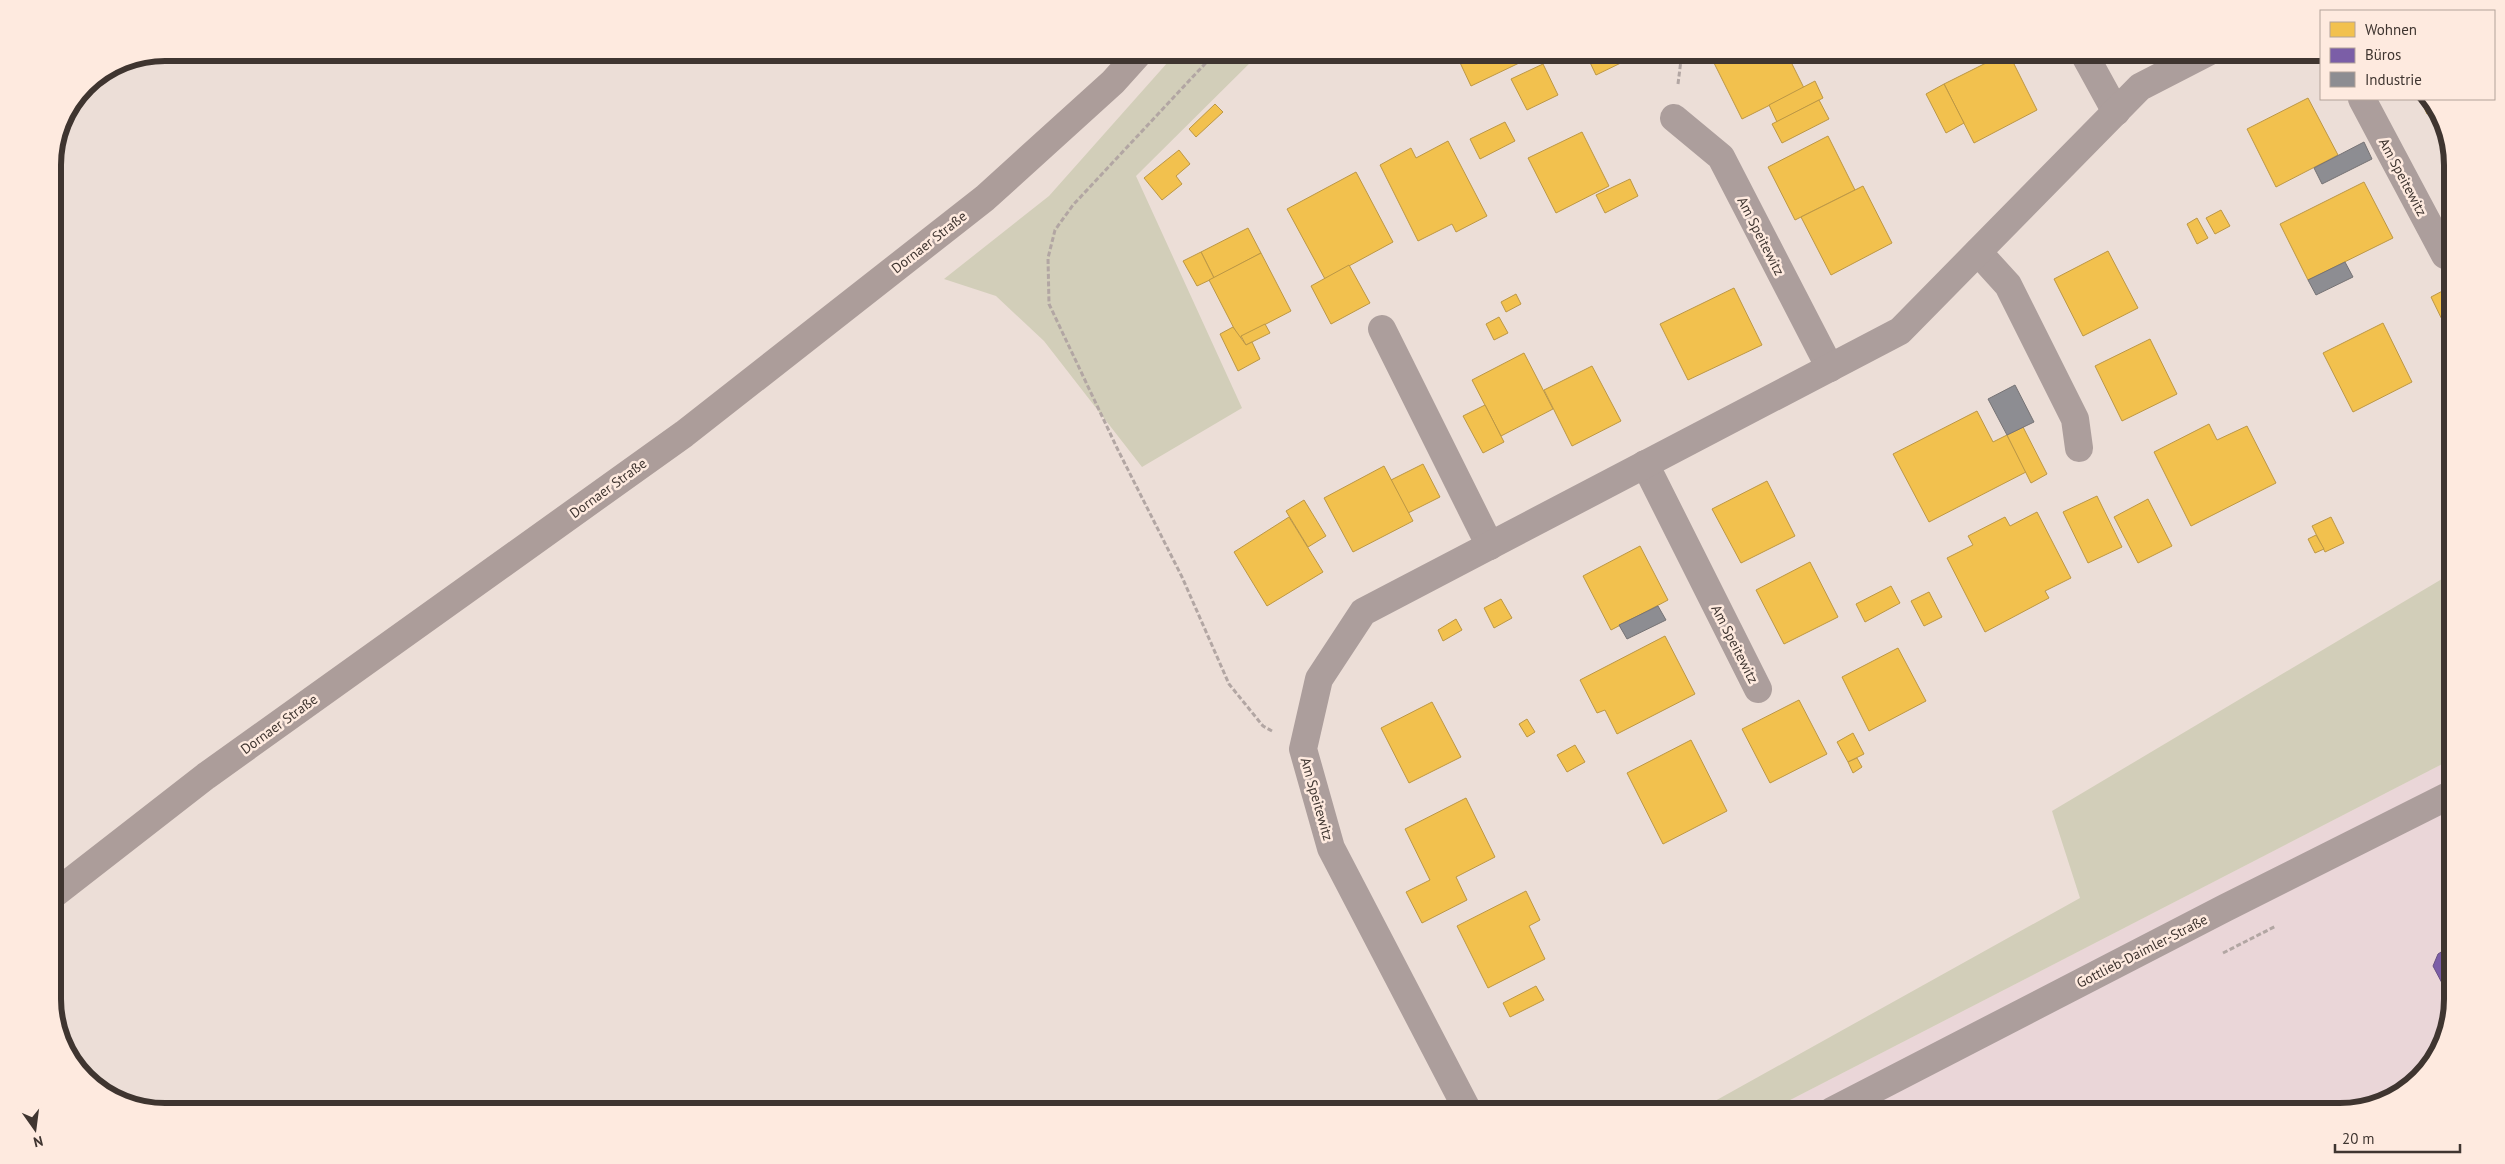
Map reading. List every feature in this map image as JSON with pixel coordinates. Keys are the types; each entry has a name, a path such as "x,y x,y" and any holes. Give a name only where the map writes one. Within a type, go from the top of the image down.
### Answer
{"main road":[{"name":"Dornaer Straße","path":"61,889 206,776 692,428 985,198 1113,82 1132,61"}],"street":[{"path":"2088,61 2116,112"},
{"name":"Am Speitewitz","path":"1463,1103 1331,848 1303,749 1319,679 1363,612 1900,331 2140,87 2191,61"},
{"name":"Am Speitewitz","path":"2363,100 2444,253"},
{"name":"Am Speitewitz","path":"1674,118 1721,157 1830,368"},
{"path":"1978,252 2008,286 2075,419 2080,448"},
{"path":"1382,329 1490,546"},
{"name":"Am Speitewitz","path":"1645,464 1758,689"},
{"name":"Gottlieb-Daimler-Straße","path":"1849,1103 2225,908 2444,798"}],"path":[{"path":"1208,61 1073,205 1055,230 1048,258 1049,304 1118,450 1182,577 1229,684 1263,726 1303,749"},
{"path":"2215,957 2277,925"}],"shaded area":[{"path":"1169,61 1252,61 1136,176 1242,408 1142,467 1044,341 996,296 944,279 1049,196"},
{"path":"2444,578 2444,763 1785,1103 1711,1103 2080,898 2052,811"},
{"path":"2444,763 2444,1005 2442,1019 2430,1051 2418,1067 2408,1077 2386,1092 2367,1099 2340,1103 1785,1103"}],"building: Wohnen":[{"path":"1459,61 1523,61 1471,86"},
{"path":"1589,61 1625,61 1596,75"},
{"path":"1718,61 1790,61 1804,88 1742,119 1714,63"},
{"path":"1990,61 2012,61 2037,110 1974,143 1944,84"},
{"path":"1543,64 1558,95 1527,110 1511,79"},
{"path":"1815,81 1823,98 1777,122 1769,105"},
{"path":"1944,84 1964,123 1946,133 1926,94"},
{"path":"2308,98 2338,155 2276,187 2247,129"},
{"path":"1819,100 1829,119 1782,143 1772,124"},
{"path":"2421,101 2429,113 2427,114"},
{"path":"1215,104 1223,112 1196,137 1189,129"},
{"path":"1505,122 1515,141 1480,159 1470,139"},
{"path":"1582,132 1609,186 1556,213 1528,158"},
{"path":"1828,136 1855,190 1795,220 1768,167"},
{"path":"1448,141 1487,216 1456,232 1452,224 1418,241 1380,165 1411,148 1416,158"},
{"path":"1179,150 1190,164 1176,176 1182,184 1162,200 1144,178"},
{"path":"1356,172 1393,242 1325,279 1287,209"},
{"path":"1630,179 1638,196 1605,213 1596,195"},
{"path":"2364,182 2393,238 2308,280 2280,224"},
{"path":"1863,186 1892,243 1831,275 1801,217"},
{"path":"2221,210 2230,226 2215,234 2206,218"},
{"path":"2197,218 2208,238 2197,244 2187,224"},
{"path":"1248,228 1261,253 1214,278 1201,252"},
{"path":"2108,251 2138,308 2083,336 2054,279"},
{"path":"1201,252 1214,278 1197,286 1183,261"},
{"path":"1261,253 1291,311 1239,338 1209,280"},
{"path":"1349,265 1370,303 1331,324 1311,286"},
{"path":"1734,288 1762,345 1688,380 1660,324"},
{"path":"2444,290 2444,324 2431,297"},
{"path":"1516,294 1521,304 1506,312 1501,302"},
{"path":"1499,317 1508,333 1494,340 1486,324"},
{"path":"2383,323 2412,382 2353,412 2323,353"},
{"path":"1265,324 1270,333 1246,345 1241,336"},
{"path":"1233,327 1246,345 1252,342 1260,359 1238,371 1220,334"},
{"path":"2150,339 2177,394 2122,421 2095,366"},
{"path":"1524,353 1553,409 1501,436 1472,380"},
{"path":"1592,366 1621,421 1572,446 1544,390"},
{"path":"1485,405 1504,442 1483,453 1463,416"},
{"path":"1977,411 1993,442 2007,435 2026,472 1929,522 1893,454"},
{"path":"2209,424 2217,440 2247,426 2276,483 2191,526 2154,452"},
{"path":"2023,427 2047,474 2031,483 2007,435"},
{"path":"1423,464 1440,497 1408,513 1391,480"},
{"path":"1384,466 1413,521 1353,552 1324,498"},
{"path":"1767,481 1795,536 1741,563 1712,509"},
{"path":"2097,496 2122,547 2088,563 2063,512"},
{"path":"2148,499 2172,546 2138,563 2114,517"},
{"path":"1304,500 1326,536 1308,547 1286,511"},
{"path":"2037,512 2071,578 2045,591 2049,598 1985,632 1947,558 1973,545 1968,536 2005,517 2010,526"},
{"path":"1289,517 1323,572 1267,606 1234,552"},
{"path":"2331,517 2344,543 2325,552 2312,526"},
{"path":"2316,535 2324,549 2315,553 2308,539"},
{"path":"1640,546 1668,600 1611,630 1583,576"},
{"path":"1810,562 1838,617 1784,644 1756,590"},
{"path":"1891,586 1900,603 1865,622 1856,604"},
{"path":"1929,592 1942,617 1924,626 1911,601"},
{"path":"1501,599 1512,618 1494,628 1484,608"},
{"path":"1456,619 1462,630 1443,641 1438,630"},
{"path":"1665,636 1695,694 1617,734 1605,710 1597,713 1580,680"},
{"path":"1898,648 1926,701 1869,731 1842,677"},
{"path":"1799,700 1827,754 1770,783 1742,729"},
{"path":"1432,702 1461,757 1409,783 1381,728"},
{"path":"1527,719 1535,732 1527,737 1519,724"},
{"path":"1853,733 1864,754 1848,762 1837,742"},
{"path":"1691,740 1727,811 1663,844 1627,773"},
{"path":"1575,745 1585,762 1567,772 1557,755"},
{"path":"1857,758 1862,767 1853,773 1848,762"},
{"path":"1466,798 1495,857 1456,877 1467,900 1422,923 1406,892 1430,880 1405,829"},
{"path":"1526,891 1540,920 1529,926 1545,959 1488,988 1457,926"},
{"path":"1536,986 1544,1000 1510,1017 1503,1003"}],"building: Büros":[{"path":"2444,950 2444,987 2433,966 2438,954"}],"building: Industrie":[{"path":"2364,142 2372,159 2322,184 2314,168"},
{"path":"2345,262 2353,277 2316,295 2308,280"},
{"path":"2015,385 2034,422 2007,435 1988,399"},
{"path":"1658,606 1666,620 1627,639 1619,625"}]}
